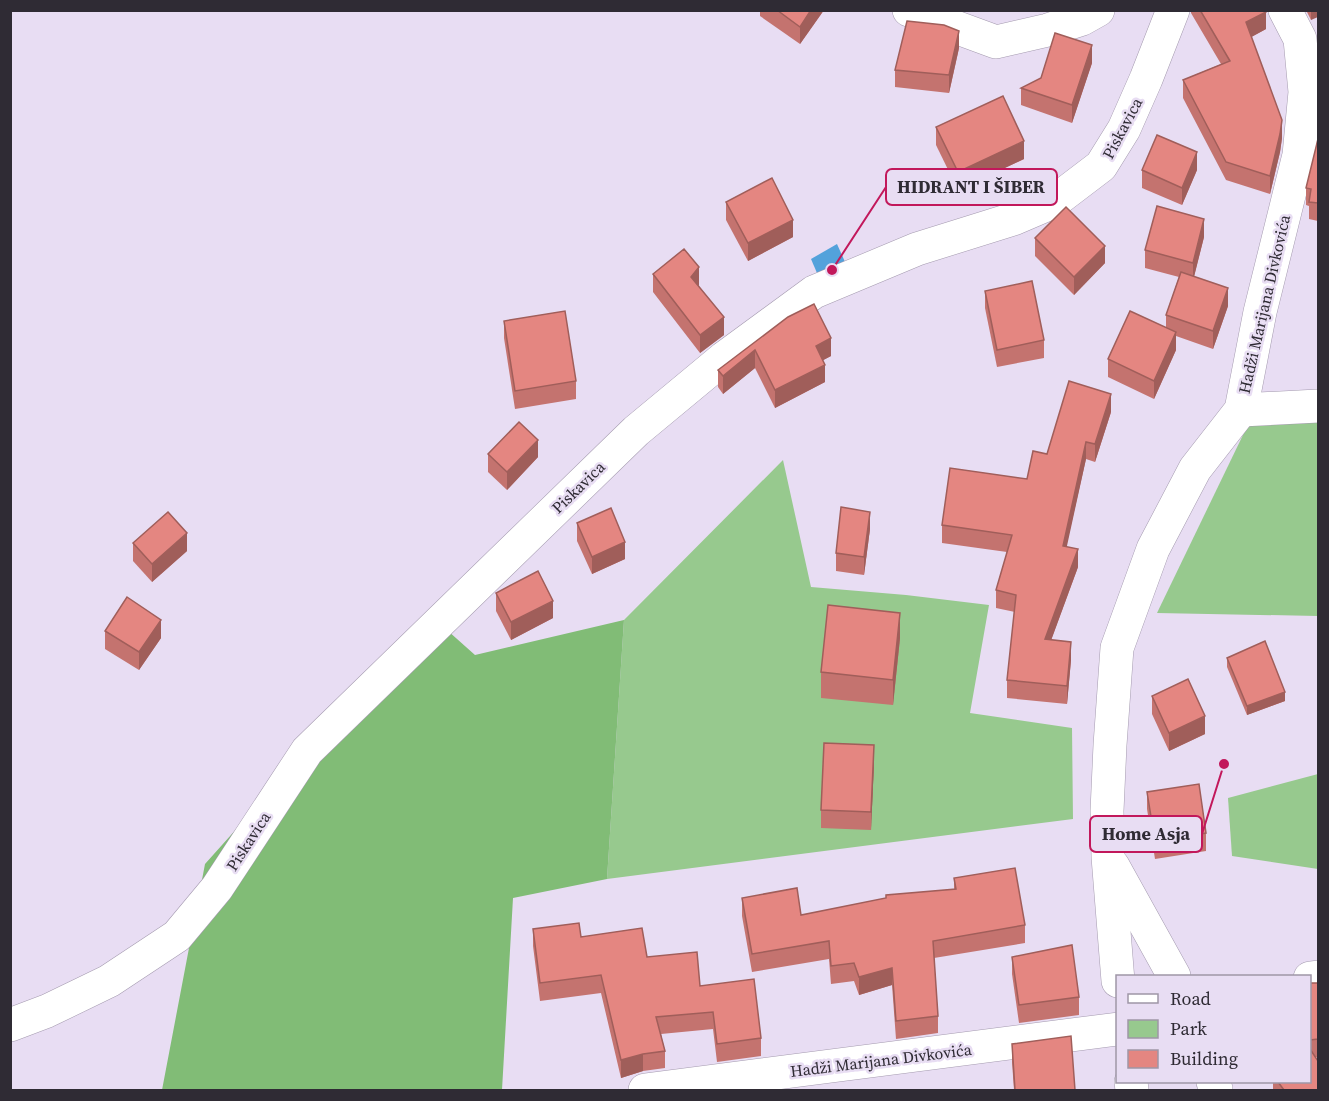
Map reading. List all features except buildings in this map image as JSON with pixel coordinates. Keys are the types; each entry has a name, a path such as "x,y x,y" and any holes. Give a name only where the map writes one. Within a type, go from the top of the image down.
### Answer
{"street":[{"path":"909,10 996,42 1082,19 1098,10"},
{"name":"Piskavica","path":"10,1025 47,1011 109,981 177,936 217,888 307,751 636,431 724,358 814,292 917,249 1013,219 1055,201 1101,166 1124,129 1173,10"},
{"name":"Hadži Marijana Divkovića","path":"1118,975 1108,857 1110,746 1117,648 1153,549 1195,469 1241,410 1260,312 1299,155 1305,92 1299,39 1286,10"},
{"path":"1241,410 1318,406"},
{"path":"1108,857 1173,975"},
{"name":"Hadži Marijana Divkovića","path":"645,1090 1116,1029"}],"green space":[{"path":"1318,402 1318,616 1157,613 1256,408"},
{"path":"783,460 811,587 989,605 970,713 1072,728 1073,819 607,879 624,620"},
{"path":"429,614 475,655 624,620 607,879 513,898 502,1090 162,1090 205,864"},
{"path":"1318,774 1318,869 1232,856 1228,798"}],"water":[{"path":"837,244 854,282 826,294 811,259"}],"place":[{"name":"HIDRANT I ŠIBER","path":"832,270"},
{"name":"Home Asja","path":"1224,764"}]}
